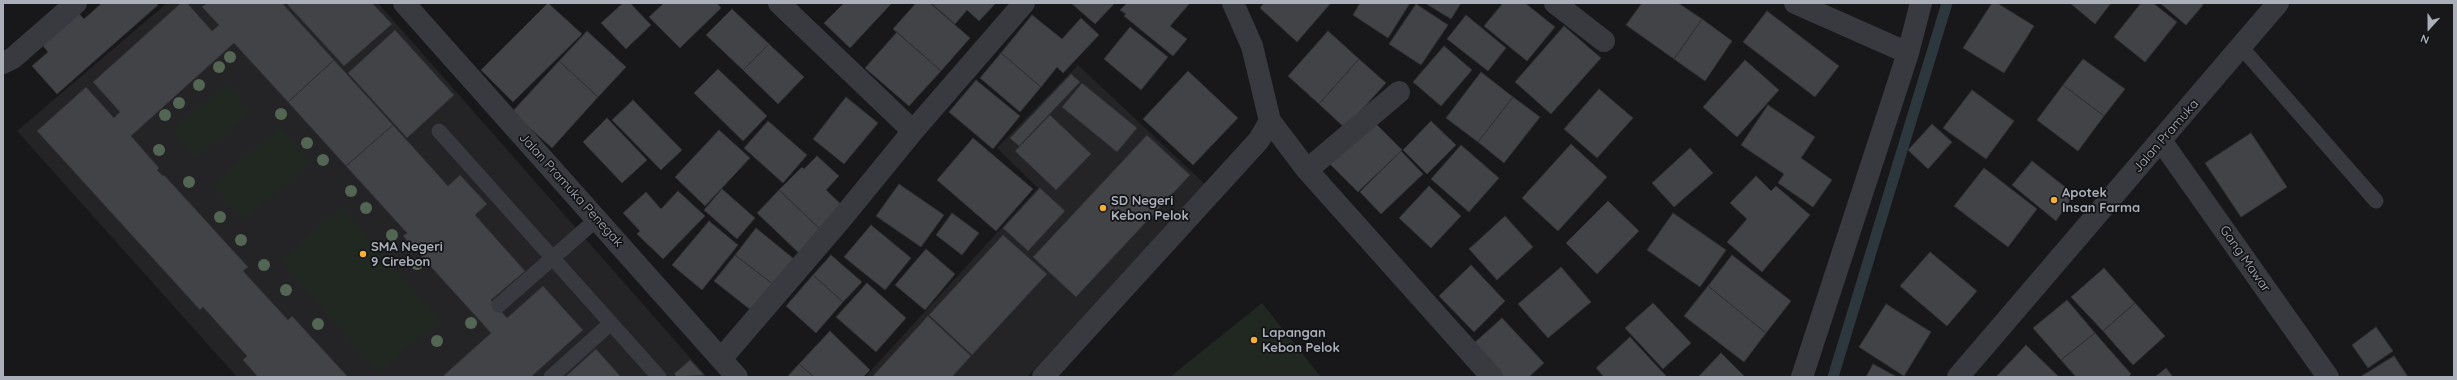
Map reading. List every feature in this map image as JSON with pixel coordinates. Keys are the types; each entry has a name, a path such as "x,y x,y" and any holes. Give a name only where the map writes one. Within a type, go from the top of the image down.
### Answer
{"street":[{"path":"3,63 13,58 76,3"},
{"name":"Jalan Pramuka Penegak","path":"404,3 737,377"},
{"path":"779,3 913,131"},
{"path":"721,359 842,218 913,131 1024,3"},
{"path":"1233,3 1252,46 1270,121 1307,170 1492,377"},
{"path":"1555,3 1604,40"},
{"path":"1794,3 1908,53"},
{"path":"1802,377 1908,53 1921,3"},
{"name":"Jalan Pramuka","path":"1958,377 2162,142 2278,3"},
{"path":"1307,170 1399,92"},
{"path":"1043,377 1259,140 1270,121"},
{"name":"Gang Mawar","path":"2162,142 2328,377"}],"lane":[{"path":"2242,48 2376,201"},
{"path":"439,131 659,377"},
{"path":"499,304 597,219"},
{"path":"551,377 610,323"}],"shaded area":[{"name":"SMA Negeri 9 Cirebon","path":"167,3 378,3 707,377 237,377 17,131"},
{"name":"SD Negeri Kebon Pelok","path":"1078,65 1207,186 1027,377 865,377 1038,188 997,148"},
{"path":"226,84 250,111 196,158 172,131"},
{"path":"279,127 310,162 244,220 213,185"},
{"path":"341,207 439,320 379,372 281,261"},
{"name":"Lapangan Kebon Pelok","path":"1262,303 1321,377 1170,377"}],"building":[{"path":"102,3 156,3 158,5 57,94 32,66 48,52 40,42 75,9 84,19"},
{"path":"181,3 187,3 212,31 219,25 202,7 207,3 282,3 334,60 288,102 234,43 131,136 159,168 157,170 163,176 164,175 248,267 243,271 288,320 292,316 348,377 258,377 243,360 247,356 203,307 200,310 37,131 86,87 114,118 120,112 93,82"},
{"path":"286,3 372,3 392,24 344,66"},
{"path":"548,3 582,34 513,102 481,70"},
{"path":"623,3 630,3 651,25 626,49 601,23"},
{"path":"664,3 717,3 721,8 680,48 649,17"},
{"path":"844,3 891,4 850,48 824,23"},
{"path":"916,3 930,3 970,38 941,71 893,29"},
{"path":"931,3 996,3 979,21 967,10 955,24"},
{"path":"1071,3 1115,3 1095,24"},
{"path":"1127,3 1190,3 1170,26 1187,39 1173,56 1124,16 1126,14 1120,10"},
{"path":"1264,3 1330,4 1297,42 1260,8"},
{"path":"1360,3 1410,3 1388,38 1353,15"},
{"path":"1425,3 1461,3 1451,19"},
{"path":"1503,3 1525,3 1555,27 1527,61 1484,26"},
{"path":"1642,3 1678,3 1702,19 1674,59 1626,25"},
{"path":"1992,3 1997,3 2034,26 2004,73 1963,48"},
{"path":"2070,3 2111,3 2095,24"},
{"path":"2141,3 2153,3 2177,22 2145,62 2114,37"},
{"path":"2160,3 2201,3 2203,5 2186,25"},
{"path":"1416,4 1448,25 1421,65 1389,44"},
{"path":"732,9 769,44 743,70 706,35"},
{"path":"1767,11 1839,66 1815,97 1743,42"},
{"path":"1032,15 1062,39 1081,18 1099,35 1063,73 1057,67 1041,87 1001,53"},
{"path":"1466,15 1506,48 1488,71 1447,39"},
{"path":"1702,19 1732,41 1705,81 1674,59"},
{"path":"1564,26 1601,58 1551,114 1515,82"},
{"path":"1130,27 1168,57 1141,90 1104,59"},
{"path":"395,30 454,95 407,138 348,73"},
{"path":"587,31 626,67 598,97 559,61"},
{"path":"1328,31 1359,59 1319,104 1288,76"},
{"path":"897,32 941,71 909,106 865,68"},
{"path":"769,44 804,77 778,104 743,70"},
{"path":"1444,46 1472,70 1441,106 1413,82"},
{"path":"1001,53 1041,87 1020,112 980,78"},
{"path":"1359,59 1386,83 1345,128 1319,104"},
{"path":"2083,59 2125,89 2104,116 2063,85"},
{"path":"334,60 393,125 346,166 288,102"},
{"path":"1745,60 1779,90 1737,137 1703,107"},
{"path":"559,61 598,97 552,148 512,112"},
{"path":"718,69 767,116 743,141 694,93"},
{"path":"1188,71 1238,118 1193,165 1143,119"},
{"path":"1481,72 1513,97 1478,142 1446,118"},
{"path":"1071,74 1080,82 1019,146 1010,138"},
{"path":"976,80 1020,116 993,149 949,112"},
{"path":"1082,83 1137,128 1117,152 1062,107"},
{"path":"2063,85 2104,116 2078,151 2037,120"},
{"path":"1599,89 1633,118 1597,158 1564,129"},
{"path":"1972,90 2014,121 1986,159 1943,128"},
{"path":"846,97 878,123 844,164 813,139"},
{"path":"1513,97 1540,117 1504,163 1478,142"},
{"path":"633,100 682,150 661,170 612,120"},
{"path":"1768,105 1815,137 1801,158 1832,180 1813,207 1778,183 1784,174 1741,145"},
{"path":"1050,115 1091,154 1056,190 1015,151"},
{"path":"607,118 647,160 622,183 583,142"},
{"path":"768,121 807,155 783,183 744,148"},
{"path":"1431,121 1456,145 1427,174 1403,150"},
{"path":"1374,122 1402,150 1358,192 1330,164"},
{"path":"1932,124 1952,142 1928,169 1908,150"},
{"path":"393,125 448,186 460,175 487,204 475,215 525,271 491,300 507,318 543,286 583,330 531,377 442,377 491,333 403,236 407,233 346,166"},
{"path":"719,130 750,158 705,206 675,177"},
{"path":"2251,133 2287,187 2241,217 2205,163"},
{"path":"1147,135 1190,175 1076,297 1033,257"},
{"path":"973,138 1033,189 996,231 937,180"},
{"path":"1571,144 1607,177 1558,231 1522,198"},
{"path":"1461,145 1499,178 1469,212 1431,179"},
{"path":"1690,148 1713,173 1674,207 1652,183"},
{"path":"1401,151 1423,174 1381,214 1360,192"},
{"path":"817,156 839,176 826,190 846,209 823,232 779,190 802,167 804,169"},
{"path":"2032,161 2074,194 2056,221 2012,185"},
{"path":"1984,168 2037,209 2008,247 1954,206"},
{"path":"1756,176 1771,191 1776,186 1810,215 1762,272 1727,242 1747,219 1730,203"},
{"path":"899,184 944,215 921,247 876,216"},
{"path":"1429,186 1461,216 1431,248 1399,218"},
{"path":"1040,188 1065,211 1028,251 1003,228"},
{"path":"722,189 755,218 737,239 704,210"},
{"path":"779,190 823,232 801,255 757,213"},
{"path":"678,191 705,216 663,259 637,234 640,231 623,213 646,192 661,209"},
{"path":"1608,201 1639,231 1597,274 1566,243"},
{"path":"952,213 979,233 962,255 936,235"},
{"path":"1673,213 1726,250 1700,287 1647,250"},
{"path":"1505,216 1533,247 1497,280 1469,249"},
{"path":"709,221 738,245 702,290 672,265"},
{"path":"871,225 911,258 885,290 844,257"},
{"path":"756,228 794,259 774,285 735,255"},
{"path":"1003,235 1047,274 972,355 929,315"},
{"path":"926,249 955,274 925,310 895,285"},
{"path":"1930,252 1977,291 1947,326 1900,286"},
{"path":"735,255 774,285 752,311 714,281"},
{"path":"831,255 862,282 843,302 813,275"},
{"path":"1732,255 1791,301 1766,333 1708,286"},
{"path":"1471,265 1505,301 1474,332 1439,296"},
{"path":"1561,267 1591,302 1548,338 1518,304"},
{"path":"2104,268 2135,303 2103,331 2071,297"},
{"path":"813,275 843,302 816,333 786,306"},
{"path":"867,283 906,318 876,352 836,317"},
{"path":"1708,286 1766,333 1744,362 1684,316"},
{"path":"2067,300 2095,333 2061,360 2033,328"},
{"path":"1653,303 1691,343 1663,369 1625,328"},
{"path":"2135,303 2165,336 2133,365 2103,331"},
{"path":"1886,304 1931,332 1904,376 1859,347"},
{"path":"928,316 971,356 952,377 872,377"},
{"path":"1502,318 1544,363 1529,377 1504,377 1473,344"},
{"path":"2376,327 2393,351 2368,368 2352,345"},
{"path":"830,331 870,370 863,377 814,377 799,364"},
{"path":"2095,333 2131,374 2128,377 2076,377 2061,360"},
{"path":"1630,337 1667,377 1604,377 1596,368"},
{"path":"2026,345 2059,377 1996,377"},
{"path":"596,349 621,377 565,377"},
{"path":"1721,353 1745,377 1698,377"},
{"path":"2394,356 2408,377 2360,377"},
{"path":"690,360 704,375 677,377 674,374"},
{"path":"799,364 814,377 787,377"},
{"path":"1873,364 1897,377 1866,377"},
{"path":"2166,368 2173,377 2155,377"}],"waterway":[{"path":"1833,377 1947,3"}],"place":[{"name":"Apotek Insan Farma","path":"2054,200"},
{"name":"SD Negeri Kebon Pelok","path":"1103,208"},
{"name":"SMA Negeri 9 Cirebon","path":"363,254"},
{"name":"Lapangan Kebon Pelok","path":"1254,340"}]}
